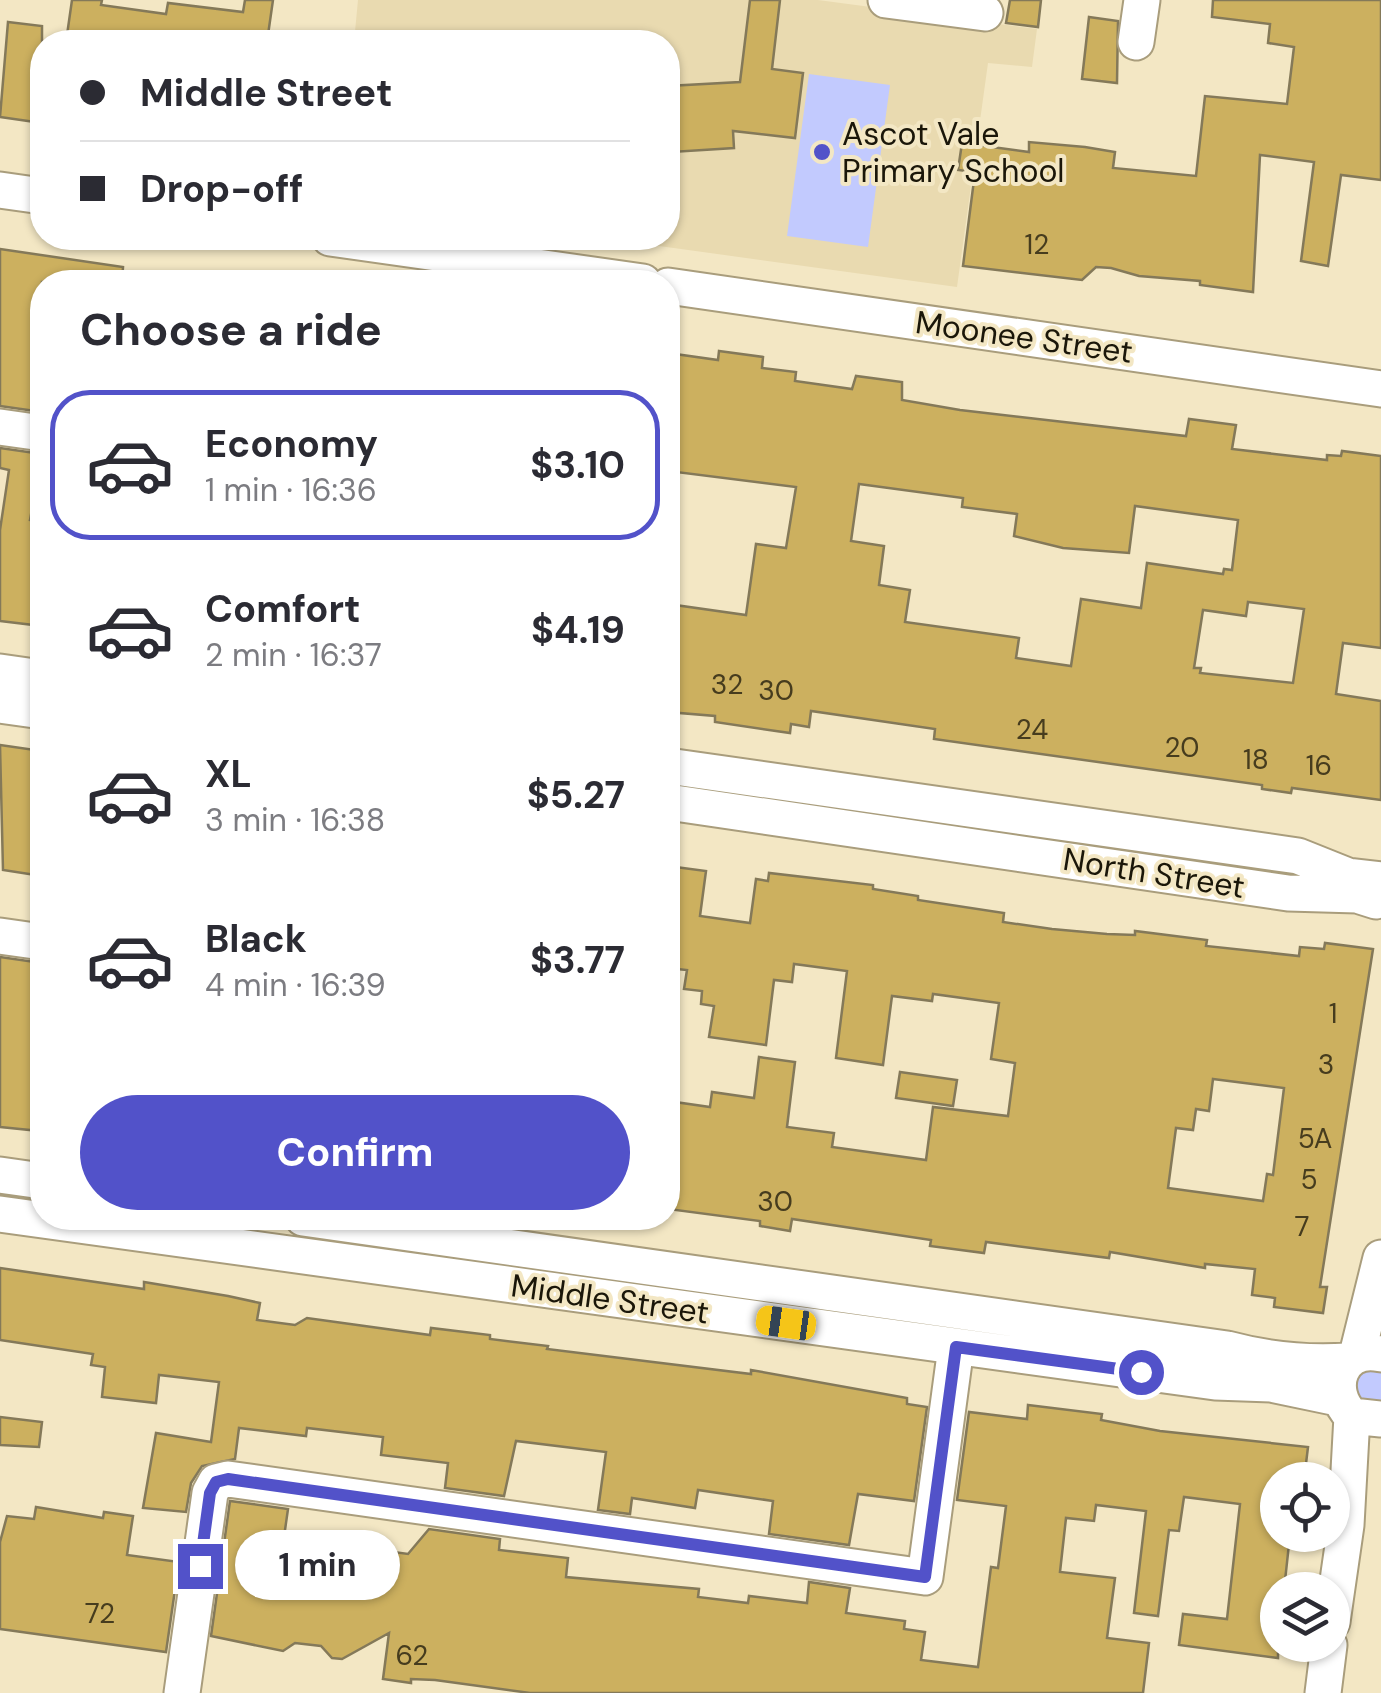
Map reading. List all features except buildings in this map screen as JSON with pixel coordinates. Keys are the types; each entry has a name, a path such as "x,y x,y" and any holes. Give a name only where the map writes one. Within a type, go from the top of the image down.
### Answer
{"street":[{"path":"886,0 985,13"},
{"path":"1136,42 1142,0"},
{"path":"0,190 30,194"},
{"path":"415,250 558,270"},
{"name":"Moonee Street","path":"680,288 1381,389"},
{"path":"0,427 30,431"},
{"path":"0,672 30,676"},
{"path":"0,705 30,709"},
{"name":"North Street","path":"680,768 1304,857 1348,876 1381,880"},
{"path":"926,840 932,803"},
{"name":"North Street","path":"680,804 1297,894 1362,896 1381,903"},
{"path":"0,936 30,940"},
{"path":"0,1174 30,1178"},
{"name":"Middle Street","path":"0,1214 30,1216"},
{"name":"Middle Street","path":"387,1230 1227,1349 1276,1360 1362,1357"},
{"name":"Middle Street","path":"216,1231 900,1339 1215,1382 1271,1384 1363,1413"},
{"path":"1339,1572 1363,1413 1338,1374 1362,1357 1381,1258"},
{"path":"900,1339 905,1304"},
{"path":"182,1693 210,1493 216,1482 228,1479 925,1577 956,1347"},
{"path":"1323,1693 1327,1662"}],"shaded area":[{"name":"Ascot Vale Primary School","path":"358,0 818,0 1037,29 1032,67 988,63 957,287 680,249 680,30 355,30"},
{"path":"809,74 890,85 868,247 787,236"},
{"path":"1381,1367 1381,1406 1363,1407 1351,1379 1353,1374"}],"place":[{"name":"Ascot Vale Primary School","path":"822,152"}],"route":[{"path":"200,1566 210,1493 216,1482 228,1479 925,1577 956,1347 1141,1372"}]}
